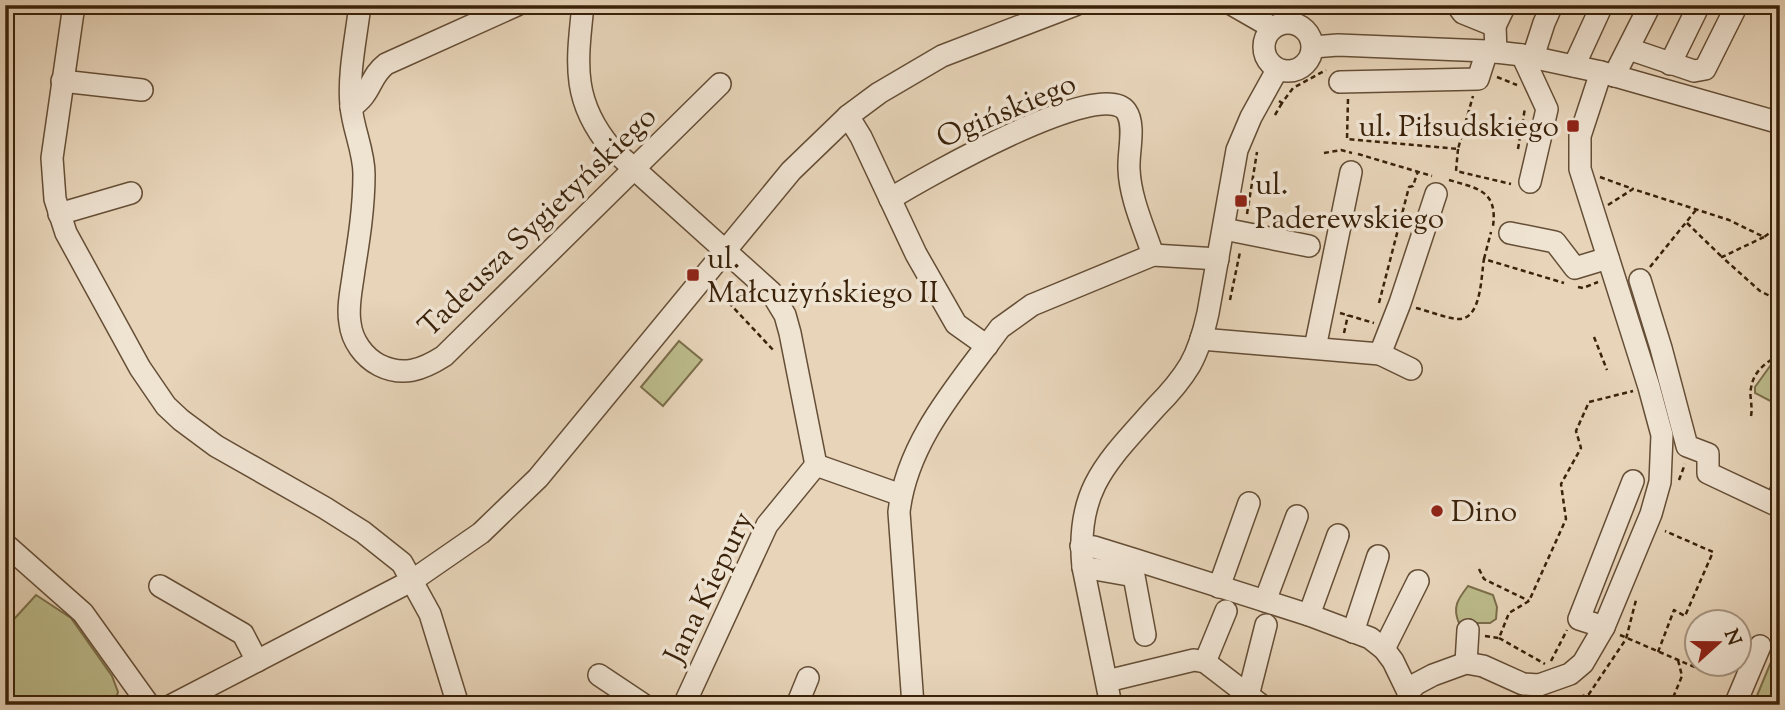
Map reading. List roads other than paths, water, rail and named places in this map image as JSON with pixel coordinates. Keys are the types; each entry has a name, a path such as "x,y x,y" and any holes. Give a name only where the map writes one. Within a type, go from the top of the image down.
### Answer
{"street":[{"path":"74,5 52,158 59,214 66,233 140,368 166,406 181,420 216,446 325,508 402,563 430,614 458,705"},
{"name":"Tadeusza Sygietyńskiego","path":"360,5 351,79 351,107 364,173 361,221 349,307 350,325 358,346 370,360 388,370 410,372 425,368 444,356 720,84"},
{"path":"351,107 363,99 380,68 386,64 517,5"},
{"path":"583,5 578,76 582,100 600,136 634,170 771,292 785,315 816,465 901,495"},
{"path":"172,705 197,699 257,661 413,580 481,533 523,493 791,171 848,116 879,93 942,56 1075,5"},
{"path":"1233,5 1280,19 1293,23 1304,28 1313,47 1308,62 1301,68 1285,72 1270,64 1265,55 1266,36 1280,19"},
{"path":"1457,5 1463,13 1495,26"},
{"path":"1485,63 1495,26 1505,5"},
{"path":"1521,184 1547,109 1528,56 1552,5"},
{"path":"1574,66 1602,5"},
{"path":"1410,698 1416,684 1466,663 1483,666 1515,682 1539,685 1559,680 1583,663 1604,628 1651,514 1660,482 1662,435 1580,169 1580,136 1608,74 1629,48 1650,5"},
{"path":"1670,64 1699,5"},
{"path":"1629,48 1694,71 1705,69 1737,5"},
{"path":"1313,47 1338,45 1485,63"},
{"path":"1344,82 1528,56 1608,74 1780,123"},
{"path":"1111,705 1082,557 1086,506 1102,470 1178,383 1191,364 1202,339 1237,150 1277,69"},
{"path":"62,81 142,90"},
{"name":"Ogińskiego","path":"890,199 954,161 1014,133 1094,105 1115,103 1126,110 1130,121 1129,169 1132,189 1153,255"},
{"path":"848,116 916,254 956,324 987,345"},
{"path":"1315,348 1351,172"},
{"path":"59,214 131,193"},
{"path":"1373,354 1400,303 1436,194"},
{"path":"1224,229 1309,246"},
{"path":"1510,233 1555,243 1575,268 1611,267"},
{"path":"913,705 900,541 901,495 921,439 1000,328 1032,305 1153,255 1218,259"},
{"path":"1640,280 1687,446 1709,454 1708,473 1776,505 1780,493"},
{"path":"1202,339 1373,354 1411,369"},
{"name":"Jana Kiepury","path":"684,705 767,525 816,465"},
{"path":"1604,628 1579,619 1633,481"},
{"path":"1219,587 1249,503"},
{"path":"1265,601 1297,516"},
{"path":"1308,615 1338,536"},
{"path":"5,544 83,613 149,705"},
{"path":"1082,557 1094,547 1308,615 1370,638 1384,649 1401,676 1410,698"},
{"path":"1353,632 1378,556"},
{"path":"1082,557 1134,576 1145,635"},
{"path":"1384,649 1418,581"},
{"path":"160,586 243,634 257,661"},
{"path":"1205,663 1226,611"},
{"path":"1107,681 1194,660 1205,663 1255,700 1266,625"},
{"path":"1466,663 1468,632"},
{"path":"1735,705 1760,646"},
{"path":"123,670 127,684 127,705"},
{"path":"599,675 644,705"},
{"path":"797,705 808,678"}],"place":[{"name":"ul. Piłsudskiego","path":"1573,126"},
{"name":"ul. Paderewskiego","path":"1241,201"},
{"name":"ul. Małcużyńskiego II","path":"693,275"},
{"name":"Dino","path":"1437,511"}]}
